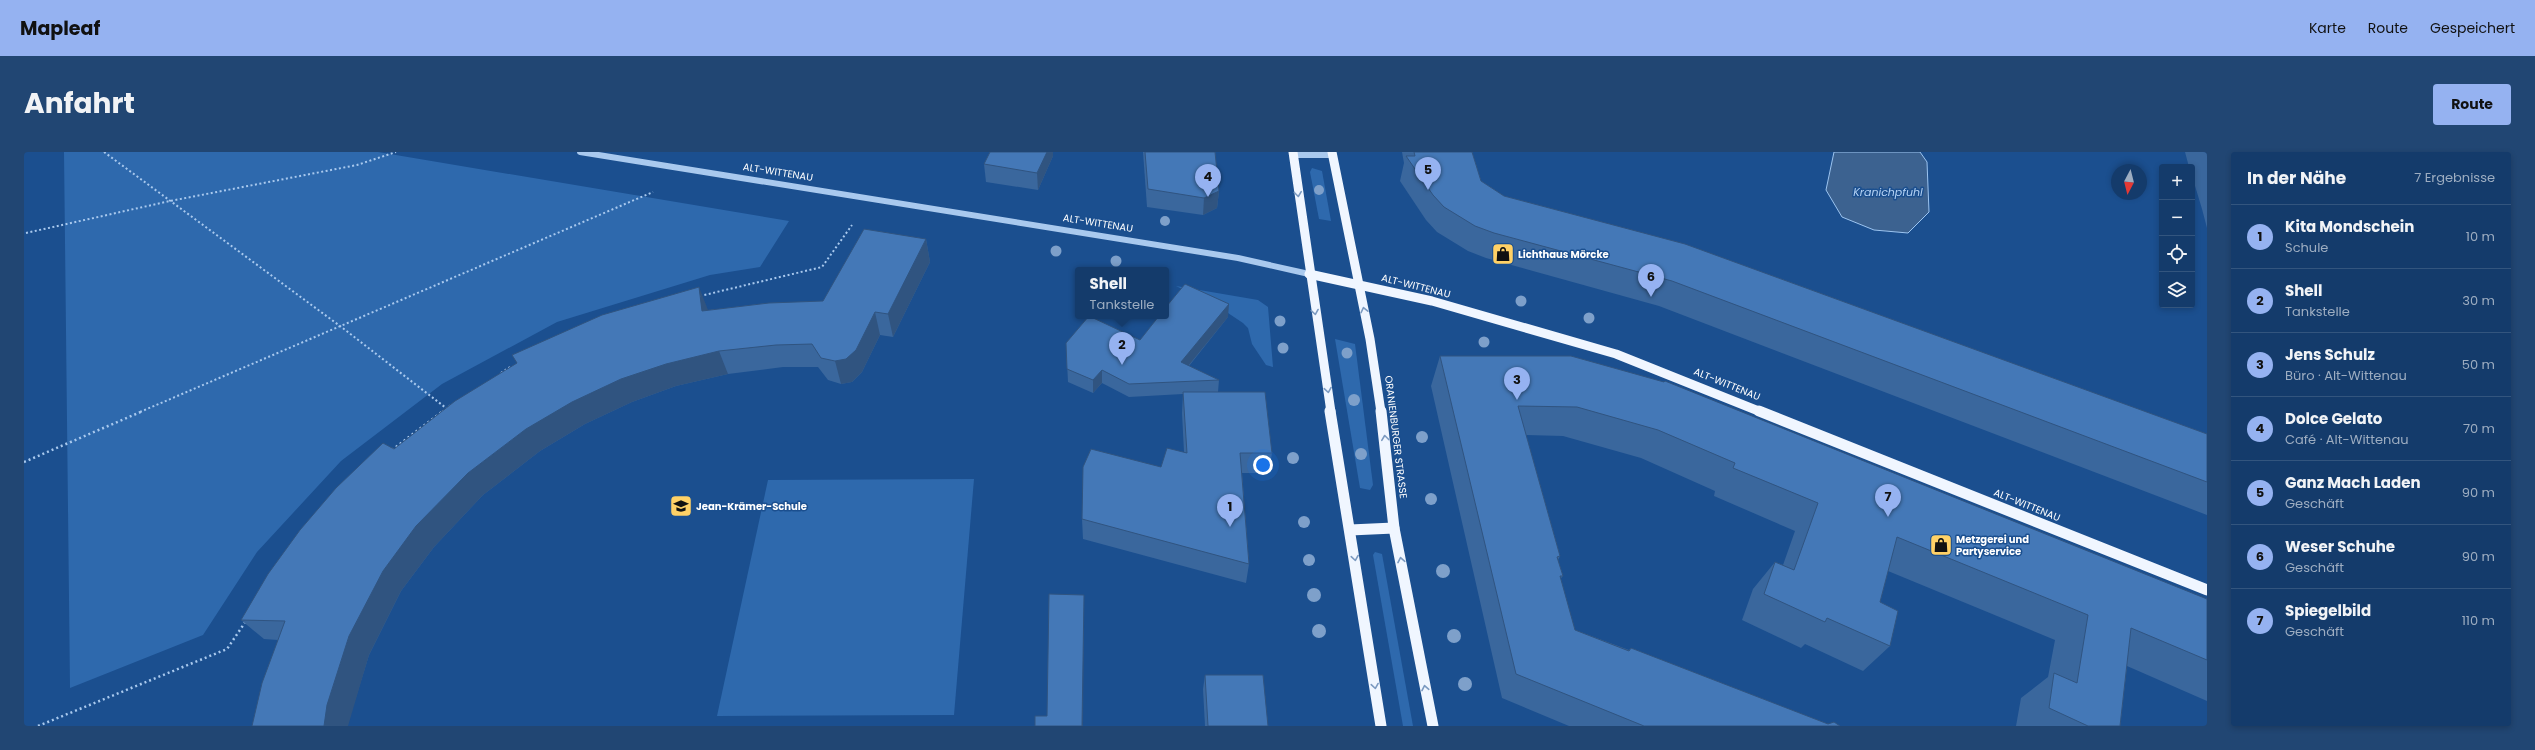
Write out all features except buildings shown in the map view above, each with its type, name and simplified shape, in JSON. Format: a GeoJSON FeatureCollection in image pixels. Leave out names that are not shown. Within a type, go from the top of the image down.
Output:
{"type":"FeatureCollection","features":[{"type":"Feature","properties":{"kind":"main road"},"geometry":{"type":"LineString","coordinates":[[1293,154],[1309,274],[1382,726]]}},
{"type":"Feature","properties":{"kind":"main road","name":"ORANIENBURGER STRASSE"},"geometry":{"type":"LineString","coordinates":[[1332,154],[1370,339],[1379,394],[1394,528],[1433,726]]}},
{"type":"Feature","properties":{"kind":"main road","name":"ALT-WITTENAU"},"geometry":{"type":"LineString","coordinates":[[1309,274],[1432,301],[1616,354],[2207,590]]}},
{"type":"Feature","properties":{"kind":"main road"},"geometry":{"type":"LineString","coordinates":[[1350,530],[1394,528]]}},
{"type":"Feature","properties":{"kind":"street","name":"ALT-WITTENAU"},"geometry":{"type":"LineString","coordinates":[[580,152],[1238,258],[1309,274]]}},
{"type":"Feature","properties":{"kind":"street"},"geometry":{"type":"LineString","coordinates":[[1293,154],[1332,154]]}},
{"type":"Feature","properties":{"kind":"path"},"geometry":{"type":"LineString","coordinates":[[104,152],[340,326],[446,408]]}},
{"type":"Feature","properties":{"kind":"path"},"geometry":{"type":"LineString","coordinates":[[26,233],[170,200],[357,165],[396,152]]}},
{"type":"Feature","properties":{"kind":"path"},"geometry":{"type":"LineString","coordinates":[[24,462],[653,192]]}},
{"type":"Feature","properties":{"kind":"path"},"geometry":{"type":"LineString","coordinates":[[694,298],[822,267],[852,225]]}},
{"type":"Feature","properties":{"kind":"path"},"geometry":{"type":"LineString","coordinates":[[496,376],[515,365]]}},
{"type":"Feature","properties":{"kind":"path"},"geometry":{"type":"LineString","coordinates":[[386,454],[452,404]]}},
{"type":"Feature","properties":{"kind":"path"},"geometry":{"type":"LineString","coordinates":[[38,726],[226,649],[249,618]]}},
{"type":"Feature","properties":{"kind":"shaded area"},"geometry":{"type":"Polygon","coordinates":[[[64,152],[378,152],[789,221],[760,267],[710,275],[557,322],[442,384],[341,461],[257,552],[203,635],[70,688],[64,152]]]}},
{"type":"Feature","properties":{"kind":"shaded area"},"geometry":{"type":"Polygon","coordinates":[[[1312,168],[1322,171],[1331,221],[1319,219],[1310,172],[1312,168]]]}},
{"type":"Feature","properties":{"kind":"shaded area"},"geometry":{"type":"Polygon","coordinates":[[[1176,286],[1258,300],[1268,307],[1273,367],[1266,365],[1252,344],[1248,328],[1243,323],[1222,309],[1176,286]]]}},
{"type":"Feature","properties":{"kind":"shaded area"},"geometry":{"type":"Polygon","coordinates":[[[1335,339],[1355,344],[1373,485],[1370,490],[1360,488],[1335,339]]]}},
{"type":"Feature","properties":{"kind":"shaded area"},"geometry":{"type":"Polygon","coordinates":[[[974,479],[954,715],[717,716],[768,480],[974,479]]]}},
{"type":"Feature","properties":{"kind":"shaded area"},"geometry":{"type":"Polygon","coordinates":[[[1375,552],[1382,554],[1413,726],[1403,726],[1373,555],[1375,552]]]}},
{"type":"Feature","properties":{"kind":"water","name":"Kranichpfuhl"},"geometry":{"type":"Polygon","coordinates":[[[1834,152],[1920,152],[1927,162],[1929,212],[1908,233],[1874,230],[1842,217],[1826,190],[1834,152]]]}},
{"type":"Feature","properties":{"kind":"place","name":"Ganz Mach Laden"},"geometry":{"type":"Point","coordinates":[1428,190]}},
{"type":"Feature","properties":{"kind":"place","name":"Dolce Gelato"},"geometry":{"type":"Point","coordinates":[1208,197]}},
{"type":"Feature","properties":{"kind":"place","name":"Lichthaus Mörcke"},"geometry":{"type":"Point","coordinates":[1503,254]}},
{"type":"Feature","properties":{"kind":"place","name":"Weser Schuhe"},"geometry":{"type":"Point","coordinates":[1651,297]}},
{"type":"Feature","properties":{"kind":"place","name":"Shell"},"geometry":{"type":"Point","coordinates":[1122,365]}},
{"type":"Feature","properties":{"kind":"place","name":"Jens Schulz"},"geometry":{"type":"Point","coordinates":[1517,400]}},
{"type":"Feature","properties":{"kind":"place","name":"Jean-Krämer-Schule"},"geometry":{"type":"Point","coordinates":[681,506]}},
{"type":"Feature","properties":{"kind":"place","name":"Spiegelbild"},"geometry":{"type":"Point","coordinates":[1888,517]}},
{"type":"Feature","properties":{"kind":"place","name":"Kita Mondschein"},"geometry":{"type":"Point","coordinates":[1230,527]}},
{"type":"Feature","properties":{"kind":"place","name":"Metzgerei und Partyservice"},"geometry":{"type":"Point","coordinates":[1941,545]}}]}
